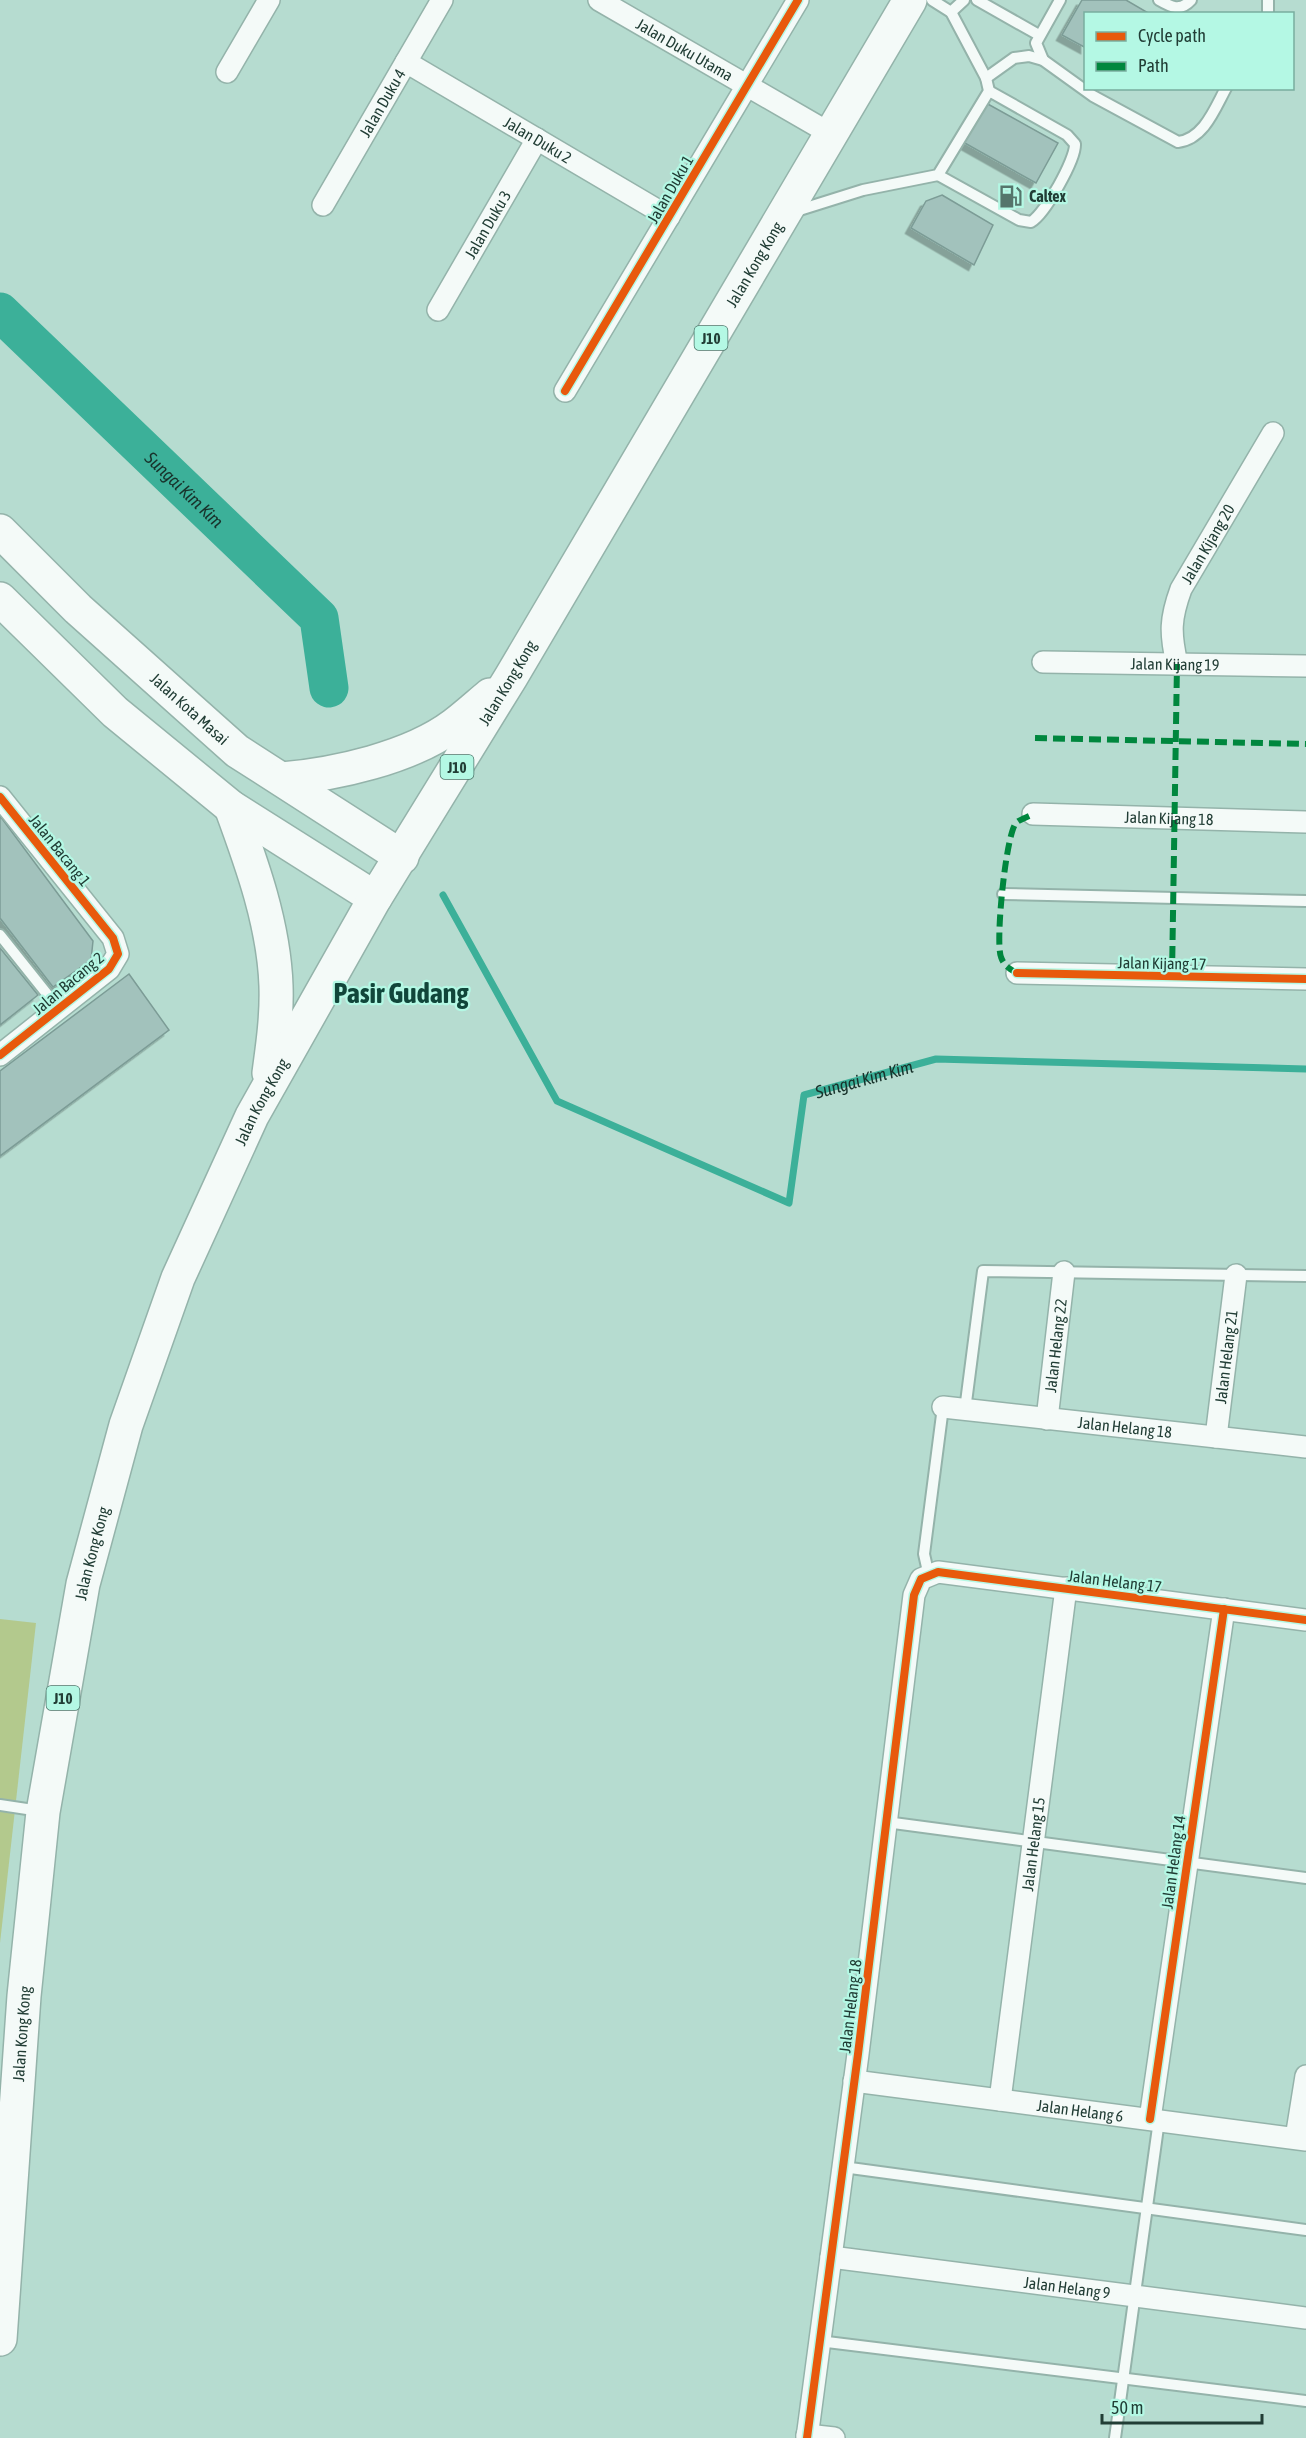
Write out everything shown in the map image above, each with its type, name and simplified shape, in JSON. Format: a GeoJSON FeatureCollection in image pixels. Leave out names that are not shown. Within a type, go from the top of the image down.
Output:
{"type":"FeatureCollection","features":[{"type":"Feature","properties":{"kind":"main road","name":"Jalan Kong Kong"},"geometry":{"type":"LineString","coordinates":[[0,2339],[24,1996],[43,1812],[83,1584],[126,1425],[178,1278],[252,1116],[375,898],[511,677],[910,0]]}},
{"type":"Feature","properties":{"kind":"main road","name":"Jalan Kota Masai"},"geometry":{"type":"LineString","coordinates":[[0,531],[78,609],[237,751],[402,857]]}},
{"type":"Feature","properties":{"kind":"main road"},"geometry":{"type":"LineString","coordinates":[[0,599],[116,712],[231,807],[375,898]]}},
{"type":"Feature","properties":{"kind":"main road"},"geometry":{"type":"LineString","coordinates":[[282,780],[327,775],[374,762],[425,741],[453,726],[511,677]]}},
{"type":"Feature","properties":{"kind":"main road"},"geometry":{"type":"LineString","coordinates":[[231,807],[249,855],[271,946],[276,985],[275,1025],[267,1090]]}},
{"type":"Feature","properties":{"kind":"street"},"geometry":{"type":"LineString","coordinates":[[227,72],[269,0]]}},
{"type":"Feature","properties":{"kind":"street","name":"Jalan Duku 4"},"geometry":{"type":"LineString","coordinates":[[323,205],[442,0]]}},
{"type":"Feature","properties":{"kind":"street","name":"Jalan Duku Utama"},"geometry":{"type":"LineString","coordinates":[[599,0],[831,134]]}},
{"type":"Feature","properties":{"kind":"street","name":"Jalan Duku 1"},"geometry":{"type":"LineString","coordinates":[[565,391],[798,0]]}},
{"type":"Feature","properties":{"kind":"street","name":"Jalan Duku 2"},"geometry":{"type":"LineString","coordinates":[[406,62],[669,217]]}},
{"type":"Feature","properties":{"kind":"street","name":"Jalan Duku 3"},"geometry":{"type":"LineString","coordinates":[[438,310],[537,139]]}},
{"type":"Feature","properties":{"kind":"street","name":"Jalan Kijang 20"},"geometry":{"type":"LineString","coordinates":[[1177,664],[1170,634],[1173,610],[1181,589],[1273,433]]}},
{"type":"Feature","properties":{"kind":"street","name":"Jalan Kijang 19"},"geometry":{"type":"LineString","coordinates":[[1044,662],[1306,666]]}},
{"type":"Feature","properties":{"kind":"street","name":"Jalan Bacang 1"},"geometry":{"type":"LineString","coordinates":[[0,797],[98,920]]}},
{"type":"Feature","properties":{"kind":"street","name":"Jalan Kijang 18"},"geometry":{"type":"LineString","coordinates":[[1033,814],[1306,822]]}},
{"type":"Feature","properties":{"kind":"street","name":"Jalan Bacang 2"},"geometry":{"type":"LineString","coordinates":[[0,1055],[115,962],[117,946],[98,920]]}},
{"type":"Feature","properties":{"kind":"street","name":"Jalan Kijang 17"},"geometry":{"type":"LineString","coordinates":[[1017,973],[1306,979]]}},
{"type":"Feature","properties":{"kind":"street","name":"Jalan Helang 22"},"geometry":{"type":"LineString","coordinates":[[1047,1419],[1064,1272]]}},
{"type":"Feature","properties":{"kind":"street","name":"Jalan Helang 21"},"geometry":{"type":"LineString","coordinates":[[1216,1437],[1236,1275]]}},
{"type":"Feature","properties":{"kind":"street","name":"Jalan Helang 18"},"geometry":{"type":"LineString","coordinates":[[943,1407],[1306,1447]]}},
{"type":"Feature","properties":{"kind":"street","name":"Jalan Helang 17"},"geometry":{"type":"LineString","coordinates":[[925,1577],[938,1572],[1306,1620]]}},
{"type":"Feature","properties":{"kind":"street","name":"Jalan Helang 18"},"geometry":{"type":"LineString","coordinates":[[807,2436],[854,2081],[914,1595],[925,1577]]}},
{"type":"Feature","properties":{"kind":"street","name":"Jalan Helang 15"},"geometry":{"type":"LineString","coordinates":[[1000,2100],[1066,1588]]}},
{"type":"Feature","properties":{"kind":"street","name":"Jalan Helang 14"},"geometry":{"type":"LineString","coordinates":[[1154,2119],[1187,1863],[1224,1609]]}},
{"type":"Feature","properties":{"kind":"street"},"geometry":{"type":"LineString","coordinates":[[1301,2139],[1306,2076]]}},
{"type":"Feature","properties":{"kind":"street","name":"Jalan Helang 6"},"geometry":{"type":"LineString","coordinates":[[854,2081],[1301,2139]]}},
{"type":"Feature","properties":{"kind":"street","name":"Jalan Helang 9"},"geometry":{"type":"LineString","coordinates":[[831,2257],[1306,2318]]}},
{"type":"Feature","properties":{"kind":"street"},"geometry":{"type":"LineString","coordinates":[[807,2436],[834,2438]]}},
{"type":"Feature","properties":{"kind":"lane"},"geometry":{"type":"LineString","coordinates":[[932,0],[951,12],[986,78],[989,91],[938,175]]}},
{"type":"Feature","properties":{"kind":"lane"},"geometry":{"type":"LineString","coordinates":[[951,12],[964,0]]}},
{"type":"Feature","properties":{"kind":"lane"},"geometry":{"type":"LineString","coordinates":[[977,0],[1039,35]]}},
{"type":"Feature","properties":{"kind":"lane"},"geometry":{"type":"LineString","coordinates":[[1043,60],[1037,48],[1039,35],[1060,0]]}},
{"type":"Feature","properties":{"kind":"lane"},"geometry":{"type":"LineString","coordinates":[[1158,0],[1175,8],[1187,5],[1191,0]]}},
{"type":"Feature","properties":{"kind":"lane"},"geometry":{"type":"LineString","coordinates":[[986,78],[1014,58],[1029,56],[1043,60],[1084,90]]}},
{"type":"Feature","properties":{"kind":"lane"},"geometry":{"type":"LineString","coordinates":[[1085,90],[1178,141],[1190,138],[1204,126],[1225,90]]}},
{"type":"Feature","properties":{"kind":"lane"},"geometry":{"type":"LineString","coordinates":[[783,216],[863,190],[938,175],[1019,220],[1031,222],[1041,214],[1074,156],[1075,144],[1067,135],[989,91]]}},
{"type":"Feature","properties":{"kind":"lane"},"geometry":{"type":"LineString","coordinates":[[1002,894],[1306,902]]}},
{"type":"Feature","properties":{"kind":"lane"},"geometry":{"type":"LineString","coordinates":[[0,935],[59,1009]]}},
{"type":"Feature","properties":{"kind":"lane"},"geometry":{"type":"LineString","coordinates":[[965,1410],[983,1271],[1306,1276]]}},
{"type":"Feature","properties":{"kind":"lane"},"geometry":{"type":"LineString","coordinates":[[925,1577],[924,1554],[943,1407]]}},
{"type":"Feature","properties":{"kind":"lane"},"geometry":{"type":"LineString","coordinates":[[0,1804],[43,1812]]}},
{"type":"Feature","properties":{"kind":"lane"},"geometry":{"type":"LineString","coordinates":[[886,1822],[1306,1878]]}},
{"type":"Feature","properties":{"kind":"lane"},"geometry":{"type":"LineString","coordinates":[[1115,2438],[1147,2206],[1154,2119]]}},
{"type":"Feature","properties":{"kind":"lane"},"geometry":{"type":"LineString","coordinates":[[843,2167],[1147,2206],[1306,2230]]}},
{"type":"Feature","properties":{"kind":"lane"},"geometry":{"type":"LineString","coordinates":[[819,2341],[1306,2401]]}},
{"type":"Feature","properties":{"kind":"green space"},"geometry":{"type":"Polygon","coordinates":[[[0,1619],[36,1623],[0,1943],[0,1619]]]}},
{"type":"Feature","properties":{"kind":"building"},"geometry":{"type":"Polygon","coordinates":[[[1082,0],[1126,0],[1147,12],[1084,12],[1084,47],[1062,35],[1082,0]]]}},
{"type":"Feature","properties":{"kind":"building"},"geometry":{"type":"Polygon","coordinates":[[[986,103],[1058,143],[1036,183],[963,142],[986,103]]]}},
{"type":"Feature","properties":{"kind":"building"},"geometry":{"type":"Polygon","coordinates":[[[942,195],[993,225],[974,265],[911,228],[926,201],[942,195]]]}},
{"type":"Feature","properties":{"kind":"building"},"geometry":{"type":"Polygon","coordinates":[[[0,816],[93,941],[91,960],[53,987],[0,918],[0,816]]]}},
{"type":"Feature","properties":{"kind":"building"},"geometry":{"type":"Polygon","coordinates":[[[0,948],[38,995],[0,1025],[0,948]]]}},
{"type":"Feature","properties":{"kind":"building"},"geometry":{"type":"Polygon","coordinates":[[[129,974],[169,1030],[0,1156],[0,1071],[129,974]]]}},
{"type":"Feature","properties":{"kind":"waterway","name":"Sungai Kim Kim"},"geometry":{"type":"LineString","coordinates":[[0,312],[319,618],[329,688]]}},
{"type":"Feature","properties":{"kind":"waterway","name":"Sungai Kim Kim"},"geometry":{"type":"LineString","coordinates":[[443,895],[557,1101],[789,1203],[804,1095],[936,1059],[1306,1069]]}},
{"type":"Feature","properties":{"kind":"marked path"},"geometry":{"type":"LineString","coordinates":[[1172,976],[1177,664]]}},
{"type":"Feature","properties":{"kind":"marked path"},"geometry":{"type":"LineString","coordinates":[[1035,738],[1306,744]]}},
{"type":"Feature","properties":{"kind":"marked path"},"geometry":{"type":"LineString","coordinates":[[1017,973],[1010,969],[1001,957],[999,931],[1002,888],[1012,831],[1016,823],[1033,814]]}},
{"type":"Feature","properties":{"kind":"cycle path"},"geometry":{"type":"LineString","coordinates":[[565,391],[798,0]]}},
{"type":"Feature","properties":{"kind":"cycle path"},"geometry":{"type":"LineString","coordinates":[[0,797],[113,938],[118,954],[109,969],[0,1055]]}},
{"type":"Feature","properties":{"kind":"cycle path"},"geometry":{"type":"LineString","coordinates":[[1017,973],[1306,979]]}},
{"type":"Feature","properties":{"kind":"cycle path"},"geometry":{"type":"LineString","coordinates":[[807,2438],[858,2054],[914,1595],[921,1579],[938,1572],[1306,1620]]}},
{"type":"Feature","properties":{"kind":"cycle path"},"geometry":{"type":"LineString","coordinates":[[1150,2119],[1224,1609]]}},
{"type":"Feature","properties":{"kind":"place","name":"Caltex"},"geometry":{"type":"Point","coordinates":[1011,196]}},
{"type":"Feature","properties":{"kind":"district","name":"Pasir Gudang"},"geometry":{"type":"Point","coordinates":[401,993]}}]}
